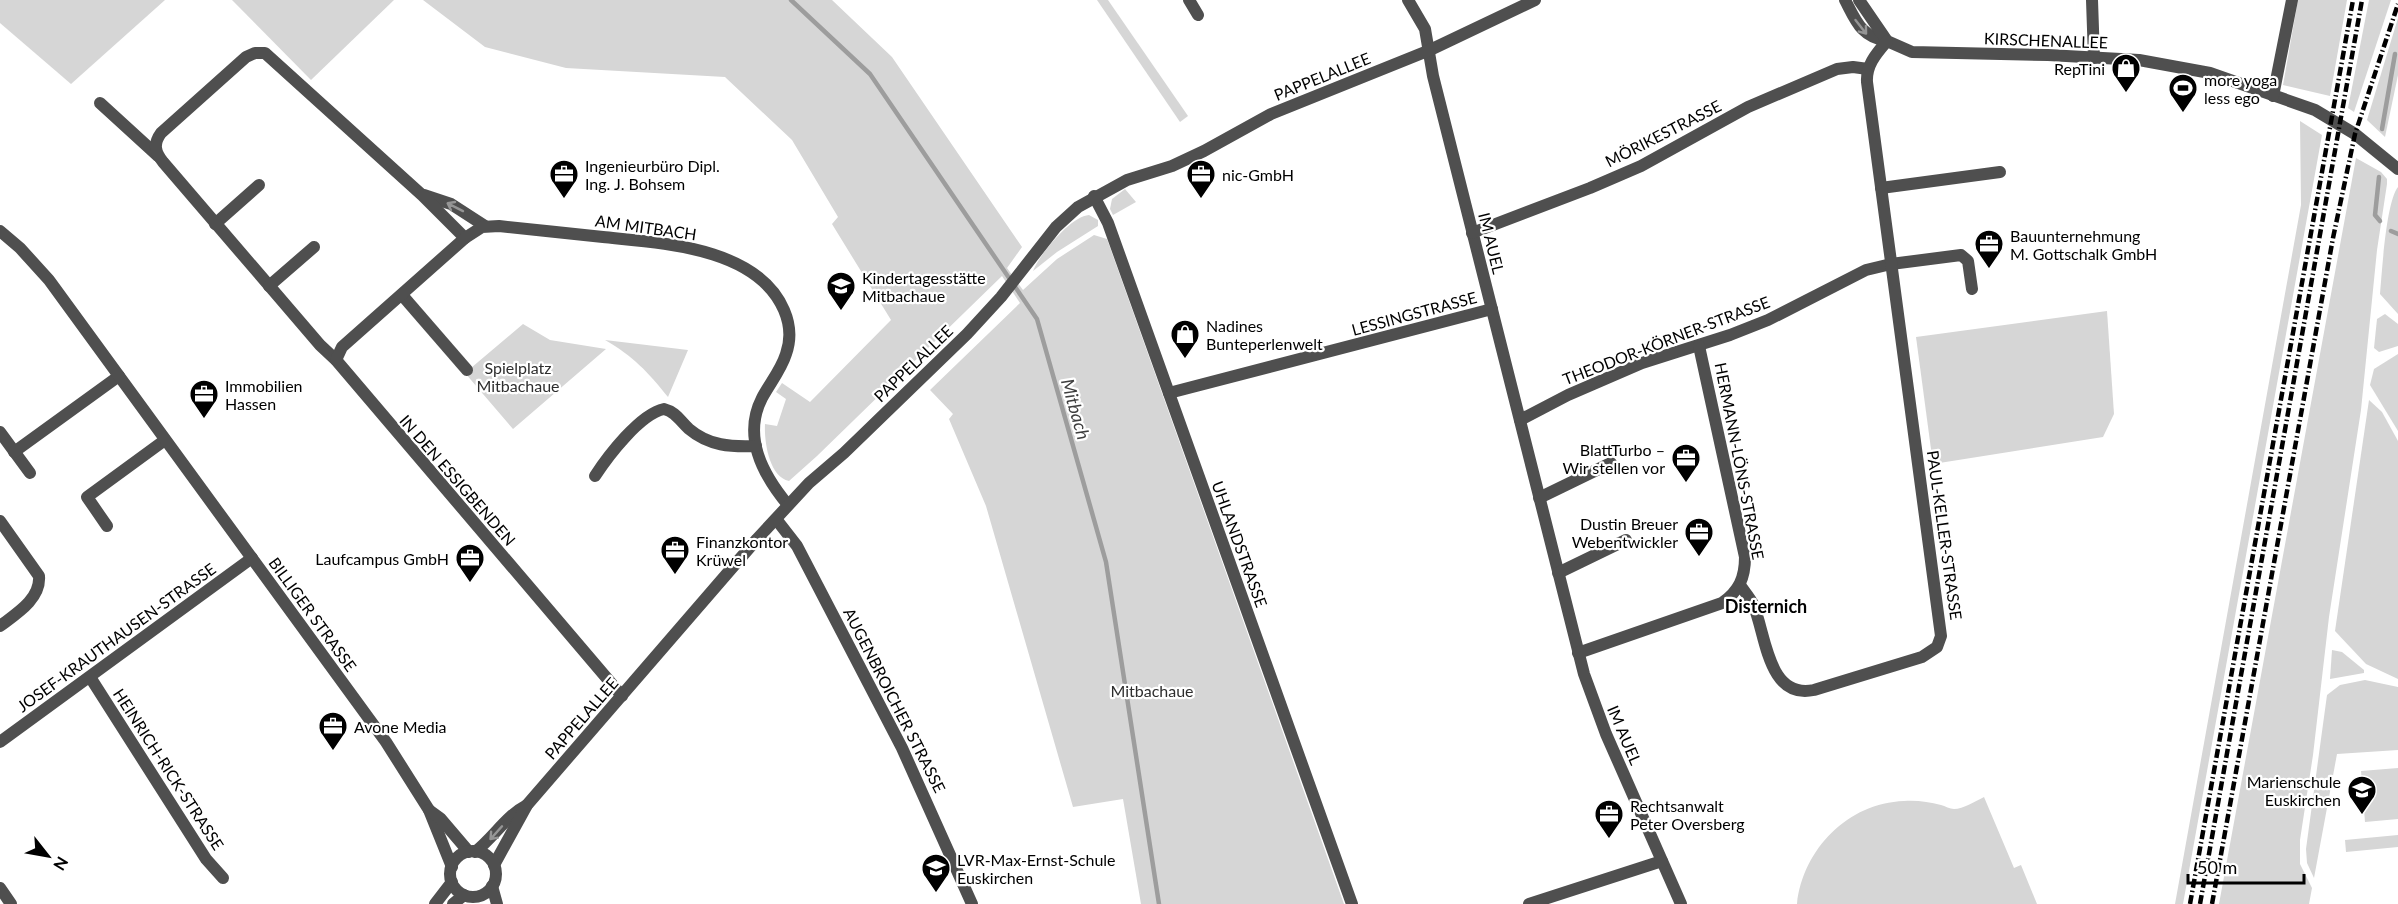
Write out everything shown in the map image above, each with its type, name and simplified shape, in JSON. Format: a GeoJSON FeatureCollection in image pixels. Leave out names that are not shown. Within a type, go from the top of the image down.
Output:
{"type":"FeatureCollection","features":[{"type":"Feature","properties":{"kind":"street"},"geometry":{"type":"LineString","coordinates":[[1189,0],[1198,15]]}},
{"type":"Feature","properties":{"kind":"street","name":"IM AUEL"},"geometry":{"type":"LineString","coordinates":[[1408,0],[1425,29],[1433,76],[1578,653],[1606,734],[1681,904]]}},
{"type":"Feature","properties":{"kind":"street","name":"PAPPELALLEE"},"geometry":{"type":"LineString","coordinates":[[494,865],[527,806],[788,505],[950,351],[1012,283],[1056,226],[1094,196],[1127,180],[1190,158],[1280,110],[1430,50],[1535,0]]}},
{"type":"Feature","properties":{"kind":"street","name":"KIRSCHENALLEE"},"geometry":{"type":"LineString","coordinates":[[1845,0],[1854,18],[1867,35],[1874,39],[1887,41],[1905,51],[1919,54],[2049,55],[2148,61],[2195,69],[2315,111],[2340,124],[2398,169]]}},
{"type":"Feature","properties":{"kind":"street","name":"KIRSCHENALLEE"},"geometry":{"type":"LineString","coordinates":[[1859,0],[1887,41]]}},
{"type":"Feature","properties":{"kind":"street"},"geometry":{"type":"LineString","coordinates":[[2092,0],[2094,58]]}},
{"type":"Feature","properties":{"kind":"street"},"geometry":{"type":"LineString","coordinates":[[2273,96],[2292,0]]}},
{"type":"Feature","properties":{"kind":"street"},"geometry":{"type":"LineString","coordinates":[[1868,69],[1875,55],[1887,41]]}},
{"type":"Feature","properties":{"kind":"street"},"geometry":{"type":"LineString","coordinates":[[158,156],[155,146],[161,133],[246,57],[255,53],[265,53],[422,195],[465,238]]}},
{"type":"Feature","properties":{"kind":"street","name":"MÖRIKESTRASSE"},"geometry":{"type":"LineString","coordinates":[[1472,233],[1616,177],[1667,153],[1748,107],[1837,69],[1853,67],[1868,69]]}},
{"type":"Feature","properties":{"kind":"street","name":"PAUL-KELLER-STRASSE"},"geometry":{"type":"LineString","coordinates":[[1740,585],[1753,604],[1776,674],[1786,685],[1798,690],[1814,690],[1922,657],[1933,651],[1940,641],[1942,630],[1891,264],[1867,82],[1868,69]]}},
{"type":"Feature","properties":{"kind":"street","name":"IN DEN ESSIGBENDEN"},"geometry":{"type":"LineString","coordinates":[[100,103],[158,156],[269,286],[336,360],[622,696]]}},
{"type":"Feature","properties":{"kind":"street"},"geometry":{"type":"LineString","coordinates":[[1881,188],[2000,172]]}},
{"type":"Feature","properties":{"kind":"street"},"geometry":{"type":"LineString","coordinates":[[215,224],[259,185]]}},
{"type":"Feature","properties":{"kind":"street"},"geometry":{"type":"LineString","coordinates":[[422,195],[451,204],[485,226]]}},
{"type":"Feature","properties":{"kind":"street","name":"UHLANDSTRASSE"},"geometry":{"type":"LineString","coordinates":[[1094,196],[1108,223],[1352,904]]}},
{"type":"Feature","properties":{"kind":"street"},"geometry":{"type":"LineString","coordinates":[[336,360],[342,347],[465,238],[485,226]]}},
{"type":"Feature","properties":{"kind":"street","name":"AM MITBACH"},"geometry":{"type":"LineString","coordinates":[[485,226],[683,247],[728,260],[762,280],[782,305],[789,340],[782,363],[758,409],[754,427],[756,446],[770,483],[788,505]]}},
{"type":"Feature","properties":{"kind":"street","name":"BILLIGER STRASSE"},"geometry":{"type":"LineString","coordinates":[[0,231],[41,270],[386,742],[429,810],[452,867]]}},
{"type":"Feature","properties":{"kind":"street"},"geometry":{"type":"LineString","coordinates":[[269,286],[314,247]]}},
{"type":"Feature","properties":{"kind":"street"},"geometry":{"type":"LineString","coordinates":[[1891,264],[1961,255],[1968,261],[1972,289]]}},
{"type":"Feature","properties":{"kind":"street","name":"THEODOR-KÖRNER-STRASSE"},"geometry":{"type":"LineString","coordinates":[[1520,420],[1568,395],[1616,374],[1768,320],[1866,270],[1891,264]]}},
{"type":"Feature","properties":{"kind":"street"},"geometry":{"type":"LineString","coordinates":[[402,295],[467,370]]}},
{"type":"Feature","properties":{"kind":"street","name":"LESSINGSTRASSE"},"geometry":{"type":"LineString","coordinates":[[1169,393],[1492,309]]}},
{"type":"Feature","properties":{"kind":"street","name":"HERMANN-LÖNS-STRASSE"},"geometry":{"type":"LineString","coordinates":[[1699,346],[1745,557],[1745,571],[1740,585]]}},
{"type":"Feature","properties":{"kind":"street"},"geometry":{"type":"LineString","coordinates":[[14,452],[119,376]]}},
{"type":"Feature","properties":{"kind":"street"},"geometry":{"type":"LineString","coordinates":[[595,476],[614,448],[653,413],[664,409],[676,414],[687,427],[706,440],[730,447],[756,446]]}},
{"type":"Feature","properties":{"kind":"street"},"geometry":{"type":"LineString","coordinates":[[0,432],[30,473]]}},
{"type":"Feature","properties":{"kind":"street"},"geometry":{"type":"LineString","coordinates":[[107,526],[87,497],[165,440]]}},
{"type":"Feature","properties":{"kind":"street"},"geometry":{"type":"LineString","coordinates":[[1539,498],[1611,463]]}},
{"type":"Feature","properties":{"kind":"street","name":"AUGENBROICHER STRASSE"},"geometry":{"type":"LineString","coordinates":[[776,519],[797,546],[898,739],[972,904]]}},
{"type":"Feature","properties":{"kind":"street"},"geometry":{"type":"LineString","coordinates":[[0,521],[39,576],[40,584],[27,605],[0,626]]}},
{"type":"Feature","properties":{"kind":"street"},"geometry":{"type":"LineString","coordinates":[[1558,573],[1626,540]]}},
{"type":"Feature","properties":{"kind":"street","name":"JOSEF-KRAUTHAUSEN-STRASSE"},"geometry":{"type":"LineString","coordinates":[[0,742],[252,558]]}},
{"type":"Feature","properties":{"kind":"street"},"geometry":{"type":"LineString","coordinates":[[1578,653],[1712,607],[1729,598],[1740,585]]}},
{"type":"Feature","properties":{"kind":"street","name":"HEINRICH-RICK-STRASSE"},"geometry":{"type":"LineString","coordinates":[[90,677],[206,860],[223,878]]}},
{"type":"Feature","properties":{"kind":"street","name":"PAPPELALLEE"},"geometry":{"type":"LineString","coordinates":[[472,852],[486,843],[514,812],[527,806]]}},
{"type":"Feature","properties":{"kind":"street","name":"BILLIGER STRASSE"},"geometry":{"type":"LineString","coordinates":[[429,810],[440,818],[472,852]]}},
{"type":"Feature","properties":{"kind":"street"},"geometry":{"type":"LineString","coordinates":[[453,904],[472,898],[481,895],[492,886],[496,876],[494,865],[486,856],[472,852],[458,857],[452,867],[452,882],[457,890],[472,898]]}},
{"type":"Feature","properties":{"kind":"street"},"geometry":{"type":"LineString","coordinates":[[1529,904],[1662,861]]}},
{"type":"Feature","properties":{"kind":"street"},"geometry":{"type":"LineString","coordinates":[[435,904],[452,882]]}},
{"type":"Feature","properties":{"kind":"street"},"geometry":{"type":"LineString","coordinates":[[492,886],[497,904]]}},
{"type":"Feature","properties":{"kind":"street"},"geometry":{"type":"LineString","coordinates":[[0,888],[11,904]]}},
{"type":"Feature","properties":{"kind":"green space"},"geometry":{"type":"Polygon","coordinates":[[[0,0],[165,0],[71,84],[0,23],[0,0]]]}},
{"type":"Feature","properties":{"kind":"green space"},"geometry":{"type":"Polygon","coordinates":[[[232,0],[394,0],[311,80],[232,0]]]}},
{"type":"Feature","properties":{"kind":"green space","name":"Mitbachaue"},"geometry":{"type":"Polygon","coordinates":[[[423,0],[832,0],[892,57],[1022,247],[1007,268],[1023,290],[1057,259],[1094,235],[1107,239],[1344,904],[1141,904],[1123,799],[1073,807],[986,506],[949,419],[953,414],[930,390],[1020,303],[1002,276],[817,456],[789,481],[782,478],[772,466],[769,457],[765,424],[777,426],[786,399],[776,392],[782,383],[810,402],[891,320],[832,224],[838,217],[792,140],[725,77],[566,68],[485,47],[423,0]]]}},
{"type":"Feature","properties":{"kind":"green space"},"geometry":{"type":"Polygon","coordinates":[[[1097,0],[1108,0],[1188,116],[1180,122],[1097,0]]]}},
{"type":"Feature","properties":{"kind":"green space"},"geometry":{"type":"Polygon","coordinates":[[[2298,0],[2347,0],[2330,96],[2283,85],[2298,0]]]}},
{"type":"Feature","properties":{"kind":"green space"},"geometry":{"type":"Polygon","coordinates":[[[2369,0],[2391,0],[2354,112],[2348,108],[2369,0]]]}},
{"type":"Feature","properties":{"kind":"green space"},"geometry":{"type":"Polygon","coordinates":[[[2398,18],[2398,75],[2385,137],[2367,120],[2398,18]]]}},
{"type":"Feature","properties":{"kind":"green space"},"geometry":{"type":"Polygon","coordinates":[[[2300,121],[2322,135],[2183,904],[2175,904],[2301,205],[2300,121]]]}},
{"type":"Feature","properties":{"kind":"green space"},"geometry":{"type":"Polygon","coordinates":[[[2356,158],[2381,172],[2387,179],[2387,184],[2377,250],[2361,410],[2329,617],[2313,755],[2300,840],[2300,864],[2312,888],[2309,904],[2219,904],[2356,158]]]}},
{"type":"Feature","properties":{"kind":"green space"},"geometry":{"type":"Polygon","coordinates":[[[2398,187],[2398,314],[2380,294],[2390,207],[2398,187]]]}},
{"type":"Feature","properties":{"kind":"green space"},"geometry":{"type":"Polygon","coordinates":[[[1125,189],[1136,202],[1113,215],[1110,209],[1112,199],[1125,189]]]}},
{"type":"Feature","properties":{"kind":"green space"},"geometry":{"type":"Polygon","coordinates":[[[1089,215],[1098,220],[1098,226],[1057,252],[1033,271],[1056,237],[1074,222],[1089,215]]]}},
{"type":"Feature","properties":{"kind":"green space"},"geometry":{"type":"Polygon","coordinates":[[[2107,311],[2114,414],[2103,437],[1933,464],[1916,337],[2107,311]]]}},
{"type":"Feature","properties":{"kind":"green space"},"geometry":{"type":"Polygon","coordinates":[[[2385,314],[2398,324],[2398,346],[2379,352],[2374,348],[2377,319],[2385,314]]]}},
{"type":"Feature","properties":{"kind":"green space","name":"Spielplatz Mitbachaue"},"geometry":{"type":"Polygon","coordinates":[[[523,324],[550,340],[606,349],[513,429],[465,373],[523,324]]]}},
{"type":"Feature","properties":{"kind":"green space"},"geometry":{"type":"Polygon","coordinates":[[[605,340],[688,350],[668,397],[640,365],[605,340]]]}},
{"type":"Feature","properties":{"kind":"green space"},"geometry":{"type":"Polygon","coordinates":[[[2398,354],[2398,431],[2370,385],[2374,369],[2398,354]]]}},
{"type":"Feature","properties":{"kind":"green space"},"geometry":{"type":"Polygon","coordinates":[[[2369,400],[2382,412],[2398,441],[2398,679],[2366,664],[2335,631],[2369,400]]]}},
{"type":"Feature","properties":{"kind":"green space"},"geometry":{"type":"Polygon","coordinates":[[[2332,650],[2342,652],[2364,670],[2364,673],[2330,679],[2332,650]]]}},
{"type":"Feature","properties":{"kind":"green space"},"geometry":{"type":"Polygon","coordinates":[[[2365,680],[2398,687],[2398,750],[2337,754],[2314,878],[2307,863],[2306,849],[2327,695],[2340,685],[2365,680]]]}},
{"type":"Feature","properties":{"kind":"green space"},"geometry":{"type":"Polygon","coordinates":[[[2398,768],[2398,819],[2365,822],[2361,771],[2398,768]]]}},
{"type":"Feature","properties":{"kind":"green space"},"geometry":{"type":"Polygon","coordinates":[[[1984,797],[2014,868],[2021,865],[2037,904],[1797,904],[1808,865],[1819,848],[1847,820],[1864,810],[1904,801],[1918,801],[1958,809],[1984,797]]]}},
{"type":"Feature","properties":{"kind":"green space"},"geometry":{"type":"Polygon","coordinates":[[[2398,835],[2398,847],[2346,852],[2345,840],[2398,835]]]}},
{"type":"Feature","properties":{"kind":"waterway","name":"Mitbach"},"geometry":{"type":"LineString","coordinates":[[791,0],[870,74],[1037,319],[1106,562],[1159,904]]}},
{"type":"Feature","properties":{"kind":"waterway"},"geometry":{"type":"LineString","coordinates":[[2382,129],[2395,54]]}},
{"type":"Feature","properties":{"kind":"waterway"},"geometry":{"type":"LineString","coordinates":[[2379,177],[2375,215],[2380,221]]}},
{"type":"Feature","properties":{"kind":"waterway"},"geometry":{"type":"LineString","coordinates":[[2391,231],[2398,234]]}},
{"type":"Feature","properties":{"kind":"railway"},"geometry":{"type":"LineString","coordinates":[[2190,904],[2353,0]]}},
{"type":"Feature","properties":{"kind":"railway"},"geometry":{"type":"LineString","coordinates":[[2200,904],[2362,0]]}},
{"type":"Feature","properties":{"kind":"railway"},"geometry":{"type":"LineString","coordinates":[[2212,904],[2333,238],[2355,134],[2398,4]]}},
{"type":"Feature","properties":{"kind":"place","name":"RepTini"},"geometry":{"type":"Point","coordinates":[2126,94]}},
{"type":"Feature","properties":{"kind":"place","name":"more yoga less ego"},"geometry":{"type":"Point","coordinates":[2183,114]}},
{"type":"Feature","properties":{"kind":"place","name":"Ingenieurbüro Dipl. Ing. J. Bohsem"},"geometry":{"type":"Point","coordinates":[564,200]}},
{"type":"Feature","properties":{"kind":"place","name":"nic-GmbH"},"geometry":{"type":"Point","coordinates":[1201,200]}},
{"type":"Feature","properties":{"kind":"place","name":"Bauunternehmung M. Gottschalk GmbH"},"geometry":{"type":"Point","coordinates":[1989,270]}},
{"type":"Feature","properties":{"kind":"place","name":"Kindertagesstätte Mitbachaue"},"geometry":{"type":"Point","coordinates":[841,312]}},
{"type":"Feature","properties":{"kind":"place","name":"Nadines Bunteperlenwelt"},"geometry":{"type":"Point","coordinates":[1185,360]}},
{"type":"Feature","properties":{"kind":"place","name":"Immobilien Hassen"},"geometry":{"type":"Point","coordinates":[204,420]}},
{"type":"Feature","properties":{"kind":"place","name":"BlattTurbo – Wir stellen vor"},"geometry":{"type":"Point","coordinates":[1686,484]}},
{"type":"Feature","properties":{"kind":"place","name":"Dustin Breuer Webentwickler"},"geometry":{"type":"Point","coordinates":[1699,558]}},
{"type":"Feature","properties":{"kind":"place","name":"Finanzkontor Krüwel"},"geometry":{"type":"Point","coordinates":[675,576]}},
{"type":"Feature","properties":{"kind":"place","name":"Laufcampus GmbH"},"geometry":{"type":"Point","coordinates":[470,584]}},
{"type":"Feature","properties":{"kind":"place","name":"Avone Media"},"geometry":{"type":"Point","coordinates":[333,752]}},
{"type":"Feature","properties":{"kind":"place","name":"Marienschule Euskirchen"},"geometry":{"type":"Point","coordinates":[2362,816]}},
{"type":"Feature","properties":{"kind":"place","name":"Rechtsanwalt Peter Oversberg"},"geometry":{"type":"Point","coordinates":[1609,840]}},
{"type":"Feature","properties":{"kind":"place","name":"LVR-Max-Ernst-Schule Euskirchen"},"geometry":{"type":"Point","coordinates":[936,894]}},
{"type":"Feature","properties":{"kind":"district","name":"Disternich"},"geometry":{"type":"Point","coordinates":[1766,606]}}]}
